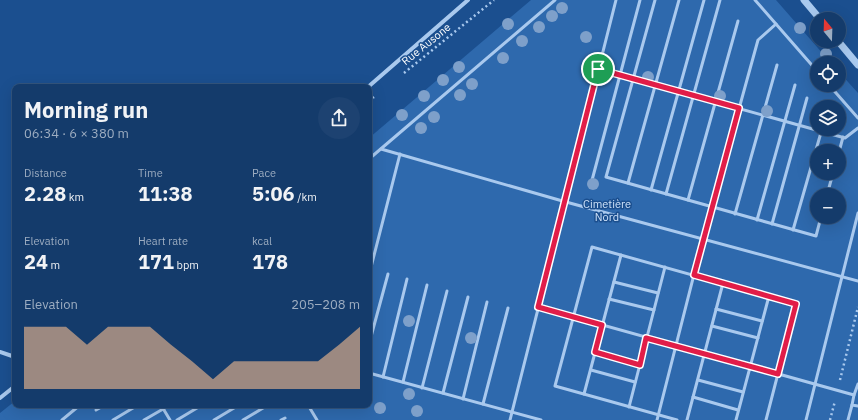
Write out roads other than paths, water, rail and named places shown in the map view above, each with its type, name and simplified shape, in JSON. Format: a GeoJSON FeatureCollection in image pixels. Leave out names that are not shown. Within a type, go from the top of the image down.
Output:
{"type":"FeatureCollection","features":[{"type":"Feature","properties":{"kind":"street","name":"Rue Ausone"},"geometry":{"type":"LineString","coordinates":[[371,84],[468,0]]}},
{"type":"Feature","properties":{"kind":"street"},"geometry":{"type":"LineString","coordinates":[[804,0],[814,12]]}},
{"type":"Feature","properties":{"kind":"street"},"geometry":{"type":"LineString","coordinates":[[844,48],[858,65]]}},
{"type":"Feature","properties":{"kind":"street"},"geometry":{"type":"LineString","coordinates":[[0,352],[12,356]]}},
{"type":"Feature","properties":{"kind":"street"},"geometry":{"type":"LineString","coordinates":[[0,398],[12,388]]}},
{"type":"Feature","properties":{"kind":"lane"},"geometry":{"type":"LineString","coordinates":[[372,156],[555,0]]}},
{"type":"Feature","properties":{"kind":"lane"},"geometry":{"type":"LineString","coordinates":[[510,420],[616,0]]}},
{"type":"Feature","properties":{"kind":"lane"},"geometry":{"type":"LineString","coordinates":[[591,184],[640,0]]}},
{"type":"Feature","properties":{"kind":"lane"},"geometry":{"type":"LineString","coordinates":[[655,0],[606,177],[816,236],[819,224]]}},
{"type":"Feature","properties":{"kind":"lane"},"geometry":{"type":"LineString","coordinates":[[628,183],[679,0]]}},
{"type":"Feature","properties":{"kind":"lane"},"geometry":{"type":"LineString","coordinates":[[651,190],[704,0]]}},
{"type":"Feature","properties":{"kind":"lane"},"geometry":{"type":"LineString","coordinates":[[666,194],[720,0]]}},
{"type":"Feature","properties":{"kind":"lane"},"geometry":{"type":"LineString","coordinates":[[755,0],[810,63]]}},
{"type":"Feature","properties":{"kind":"lane"},"geometry":{"type":"LineString","coordinates":[[688,200],[738,20]]}},
{"type":"Feature","properties":{"kind":"lane"},"geometry":{"type":"LineString","coordinates":[[657,420],[703,239],[758,40],[776,24]]}},
{"type":"Feature","properties":{"kind":"lane"},"geometry":{"type":"LineString","coordinates":[[735,214],[777,65]]}},
{"type":"Feature","properties":{"kind":"lane"},"geometry":{"type":"LineString","coordinates":[[598,69],[810,127]]}},
{"type":"Feature","properties":{"kind":"lane"},"geometry":{"type":"LineString","coordinates":[[758,220],[795,85]]}},
{"type":"Feature","properties":{"kind":"lane"},"geometry":{"type":"LineString","coordinates":[[835,92],[858,118]]}},
{"type":"Feature","properties":{"kind":"lane"},"geometry":{"type":"LineString","coordinates":[[772,224],[807,98]]}},
{"type":"Feature","properties":{"kind":"lane"},"geometry":{"type":"LineString","coordinates":[[838,136],[845,138],[858,128]]}},
{"type":"Feature","properties":{"kind":"lane"},"geometry":{"type":"LineString","coordinates":[[794,230],[819,136]]}},
{"type":"Feature","properties":{"kind":"lane"},"geometry":{"type":"LineString","coordinates":[[841,144],[843,138]]}},
{"type":"Feature","properties":{"kind":"lane"},"geometry":{"type":"LineString","coordinates":[[381,149],[566,202],[858,281]]}},
{"type":"Feature","properties":{"kind":"lane"},"geometry":{"type":"LineString","coordinates":[[372,263],[400,154]]}},
{"type":"Feature","properties":{"kind":"lane"},"geometry":{"type":"LineString","coordinates":[[806,420],[858,213]]}},
{"type":"Feature","properties":{"kind":"lane"},"geometry":{"type":"LineString","coordinates":[[677,420],[555,386],[592,247],[796,304],[766,420]]}},
{"type":"Feature","properties":{"kind":"lane"},"geometry":{"type":"LineString","coordinates":[[584,394],[621,255]]}},
{"type":"Feature","properties":{"kind":"lane"},"geometry":{"type":"LineString","coordinates":[[629,407],[665,267]]}},
{"type":"Feature","properties":{"kind":"lane"},"geometry":{"type":"LineString","coordinates":[[372,333],[388,274]]}},
{"type":"Feature","properties":{"kind":"lane"},"geometry":{"type":"LineString","coordinates":[[383,377],[407,279]]}},
{"type":"Feature","properties":{"kind":"lane"},"geometry":{"type":"LineString","coordinates":[[614,282],[658,293]]}},
{"type":"Feature","properties":{"kind":"lane"},"geometry":{"type":"LineString","coordinates":[[687,420],[723,283]]}},
{"type":"Feature","properties":{"kind":"lane"},"geometry":{"type":"LineString","coordinates":[[403,382],[427,285]]}},
{"type":"Feature","properties":{"kind":"lane"},"geometry":{"type":"LineString","coordinates":[[422,388],[447,291]]}},
{"type":"Feature","properties":{"kind":"lane"},"geometry":{"type":"LineString","coordinates":[[736,420],[769,296]]}},
{"type":"Feature","properties":{"kind":"lane"},"geometry":{"type":"LineString","coordinates":[[443,393],[468,297]]}},
{"type":"Feature","properties":{"kind":"lane"},"geometry":{"type":"LineString","coordinates":[[609,299],[654,310]]}},
{"type":"Feature","properties":{"kind":"lane"},"geometry":{"type":"LineString","coordinates":[[463,399],[487,302]]}},
{"type":"Feature","properties":{"kind":"lane"},"geometry":{"type":"LineString","coordinates":[[538,307],[854,395]]}},
{"type":"Feature","properties":{"kind":"lane"},"geometry":{"type":"LineString","coordinates":[[484,404],[508,308]]}},
{"type":"Feature","properties":{"kind":"lane"},"geometry":{"type":"LineString","coordinates":[[716,309],[762,321]]}},
{"type":"Feature","properties":{"kind":"lane"},"geometry":{"type":"LineString","coordinates":[[712,326],[758,338]]}},
{"type":"Feature","properties":{"kind":"lane"},"geometry":{"type":"LineString","coordinates":[[595,352],[640,365]]}},
{"type":"Feature","properties":{"kind":"lane"},"geometry":{"type":"LineString","coordinates":[[590,370],[635,382]]}},
{"type":"Feature","properties":{"kind":"lane"},"geometry":{"type":"LineString","coordinates":[[372,374],[541,420]]}},
{"type":"Feature","properties":{"kind":"lane"},"geometry":{"type":"LineString","coordinates":[[698,380],[743,392]]}},
{"type":"Feature","properties":{"kind":"lane"},"geometry":{"type":"LineString","coordinates":[[848,420],[858,384]]}},
{"type":"Feature","properties":{"kind":"lane"},"geometry":{"type":"LineString","coordinates":[[693,397],[738,410]]}},
{"type":"Feature","properties":{"kind":"lane"},"geometry":{"type":"LineString","coordinates":[[852,405],[858,406]]}},
{"type":"Feature","properties":{"kind":"lane"},"geometry":{"type":"LineString","coordinates":[[62,420],[76,408]]}},
{"type":"Feature","properties":{"kind":"lane"},"geometry":{"type":"LineString","coordinates":[[96,410],[100,408]]}},
{"type":"Feature","properties":{"kind":"lane"},"geometry":{"type":"LineString","coordinates":[[113,420],[133,408]]}},
{"type":"Feature","properties":{"kind":"lane"},"geometry":{"type":"LineString","coordinates":[[177,420],[197,408]]}},
{"type":"Feature","properties":{"kind":"lane"},"geometry":{"type":"LineString","coordinates":[[214,420],[234,408]]}},
{"type":"Feature","properties":{"kind":"lane"},"geometry":{"type":"LineString","coordinates":[[243,420],[263,408]]}},
{"type":"Feature","properties":{"kind":"lane"},"geometry":{"type":"LineString","coordinates":[[310,408],[317,420]]}},
{"type":"Feature","properties":{"kind":"lane"},"geometry":{"type":"LineString","coordinates":[[144,420],[163,409],[170,420]]}},
{"type":"Feature","properties":{"kind":"lane"},"geometry":{"type":"LineString","coordinates":[[281,420],[285,418]]}},
{"type":"Feature","properties":{"kind":"park label","name":"Cimetière Nord"},"geometry":{"type":"Point","coordinates":[607,210]}}]}
